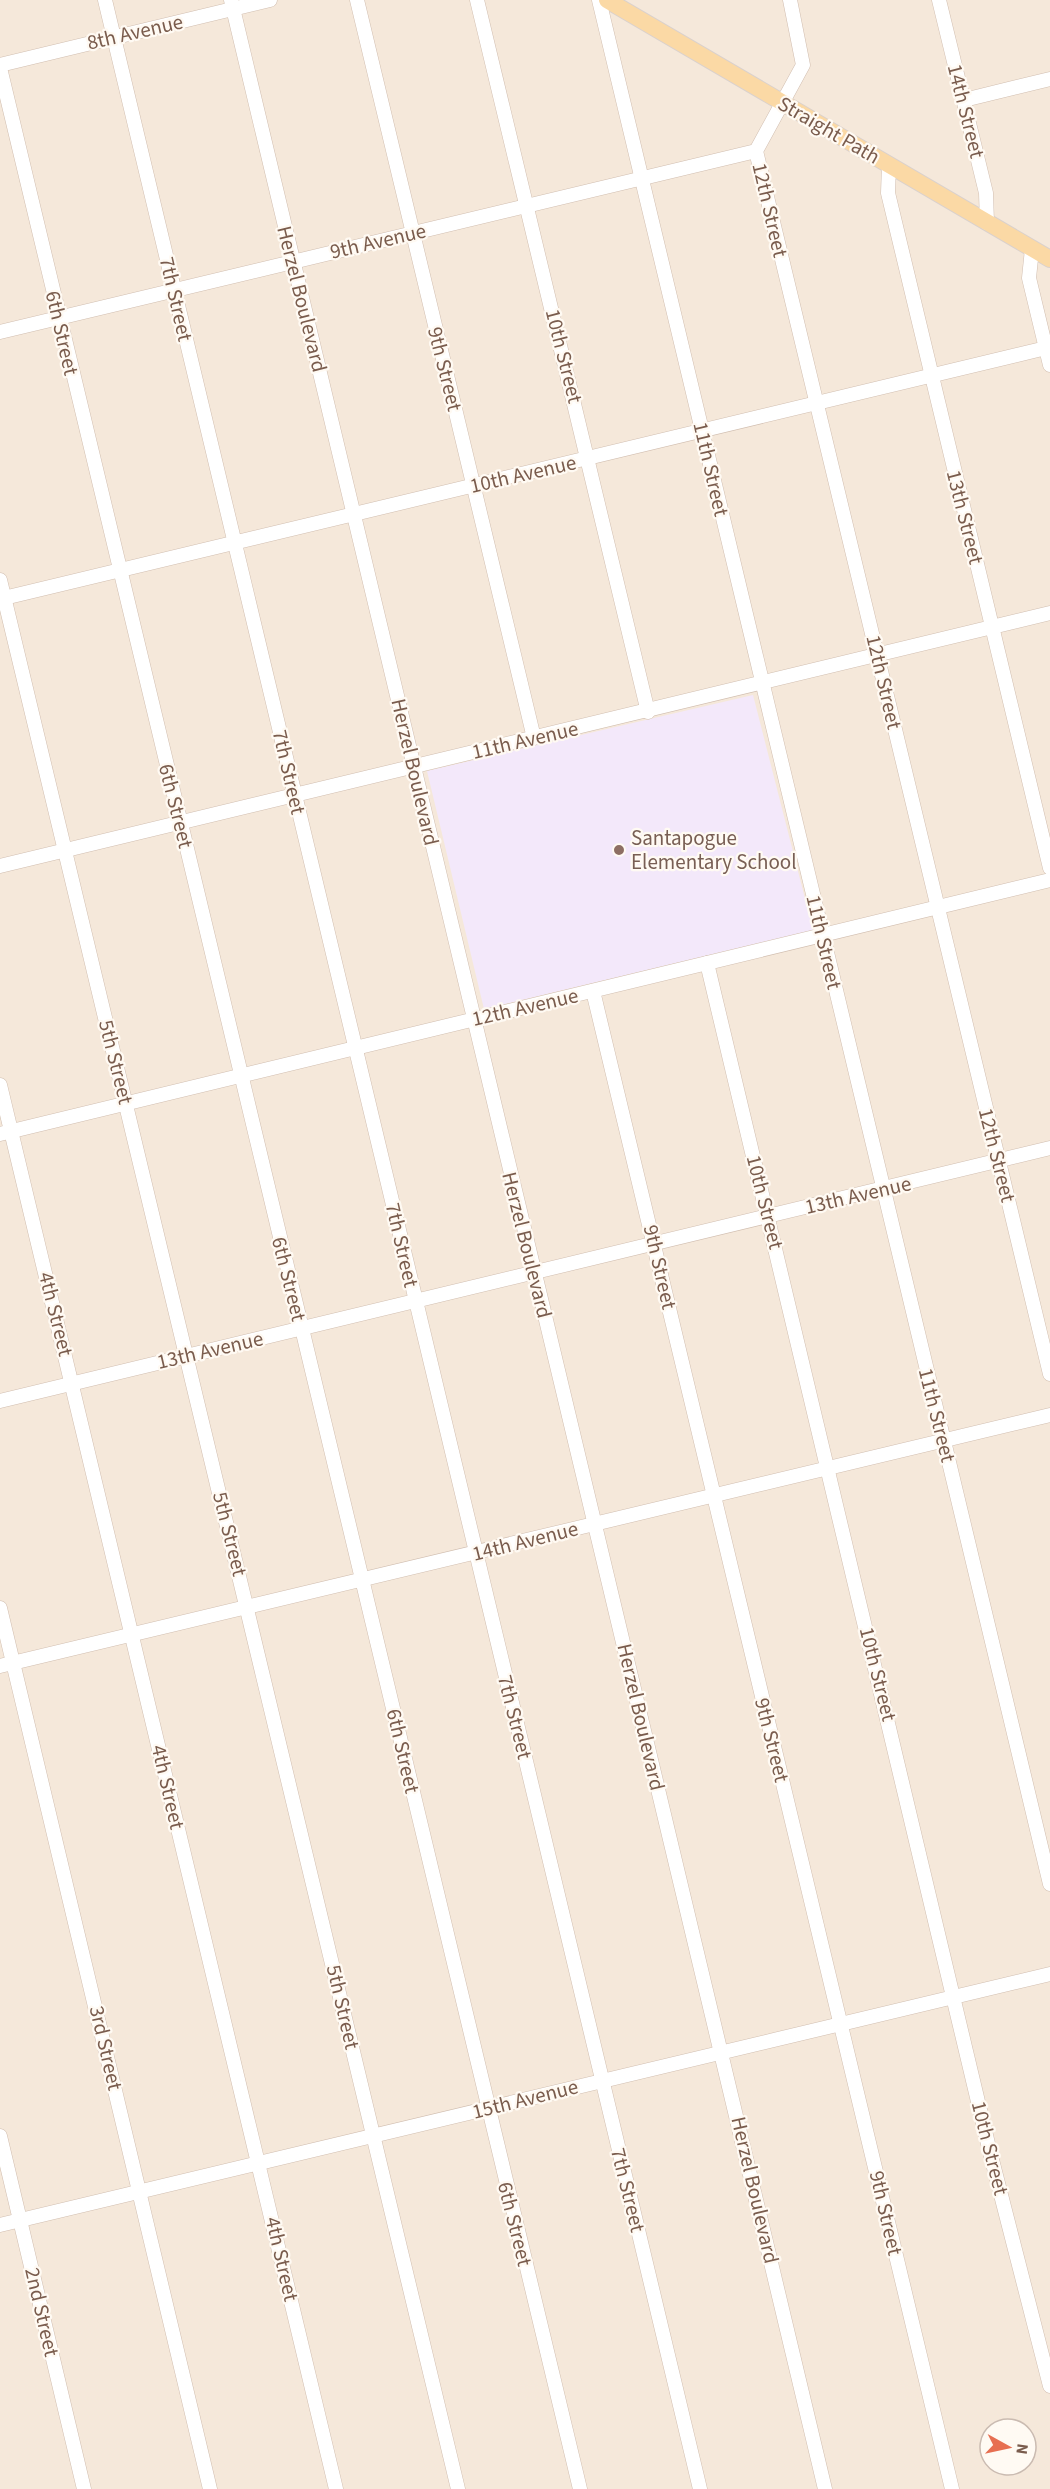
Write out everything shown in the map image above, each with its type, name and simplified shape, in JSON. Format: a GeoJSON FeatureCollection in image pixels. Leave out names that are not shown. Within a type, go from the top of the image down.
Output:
{"type":"FeatureCollection","features":[{"type":"Feature","properties":{"kind":"main road","name":"Straight Path"},"geometry":{"type":"LineString","coordinates":[[607,0],[1050,259]]}},
{"type":"Feature","properties":{"kind":"street","name":"7th Street"},"geometry":{"type":"LineString","coordinates":[[105,0],[700,2489]]}},
{"type":"Feature","properties":{"kind":"street","name":"8th Avenue"},"geometry":{"type":"LineString","coordinates":[[0,66],[232,4],[270,0]]}},
{"type":"Feature","properties":{"kind":"street","name":"9th Street"},"geometry":{"type":"LineString","coordinates":[[357,0],[534,738]]}},
{"type":"Feature","properties":{"kind":"street","name":"10th Street"},"geometry":{"type":"LineString","coordinates":[[477,0],[648,712]]}},
{"type":"Feature","properties":{"kind":"street","name":"11th Street"},"geometry":{"type":"LineString","coordinates":[[599,0],[1050,1884]]}},
{"type":"Feature","properties":{"kind":"street","name":"12th Street"},"geometry":{"type":"LineString","coordinates":[[790,0],[803,60],[800,74],[756,151],[1050,1374]]}},
{"type":"Feature","properties":{"kind":"street","name":"14th Street"},"geometry":{"type":"LineString","coordinates":[[939,0],[986,193],[987,223]]}},
{"type":"Feature","properties":{"kind":"street","name":"Herzel Boulevard"},"geometry":{"type":"LineString","coordinates":[[232,4],[825,2489]]}},
{"type":"Feature","properties":{"kind":"street","name":"6th Street"},"geometry":{"type":"LineString","coordinates":[[0,66],[58,317],[580,2489]]}},
{"type":"Feature","properties":{"kind":"street"},"geometry":{"type":"LineString","coordinates":[[964,100],[1050,79]]}},
{"type":"Feature","properties":{"kind":"street","name":"9th Avenue"},"geometry":{"type":"LineString","coordinates":[[0,332],[756,151]]}},
{"type":"Feature","properties":{"kind":"street","name":"13th Street"},"geometry":{"type":"LineString","coordinates":[[889,165],[888,193],[1050,868]]}},
{"type":"Feature","properties":{"kind":"street"},"geometry":{"type":"LineString","coordinates":[[1032,249],[1029,278],[1050,365]]}},
{"type":"Feature","properties":{"kind":"street","name":"10th Avenue"},"geometry":{"type":"LineString","coordinates":[[2,598],[1046,348]]}},
{"type":"Feature","properties":{"kind":"street","name":"5th Street"},"geometry":{"type":"LineString","coordinates":[[0,580],[2,598],[126,1102],[458,2489]]}},
{"type":"Feature","properties":{"kind":"street","name":"11th Avenue"},"geometry":{"type":"LineString","coordinates":[[0,866],[413,765],[648,712],[1050,613]]}},
{"type":"Feature","properties":{"kind":"street","name":"12th Avenue"},"geometry":{"type":"LineString","coordinates":[[6,1132],[1050,880]]}},
{"type":"Feature","properties":{"kind":"street","name":"10th Street"},"geometry":{"type":"LineString","coordinates":[[707,963],[954,1998],[1050,2386]]}},
{"type":"Feature","properties":{"kind":"street","name":"9th Street"},"geometry":{"type":"LineString","coordinates":[[593,992],[952,2489]]}},
{"type":"Feature","properties":{"kind":"street","name":"4th Street"},"geometry":{"type":"LineString","coordinates":[[0,1085],[6,1132],[72,1383],[336,2489]]}},
{"type":"Feature","properties":{"kind":"street","name":"13th Avenue"},"geometry":{"type":"LineString","coordinates":[[0,1401],[1050,1148]]}},
{"type":"Feature","properties":{"kind":"street","name":"14th Avenue"},"geometry":{"type":"LineString","coordinates":[[7,1665],[1050,1415]]}},
{"type":"Feature","properties":{"kind":"street","name":"3rd Street"},"geometry":{"type":"LineString","coordinates":[[0,1608],[7,1665],[139,2193],[210,2489]]}},
{"type":"Feature","properties":{"kind":"street","name":"15th Avenue"},"geometry":{"type":"LineString","coordinates":[[0,2226],[1050,1974]]}},
{"type":"Feature","properties":{"kind":"street","name":"2nd Street"},"geometry":{"type":"LineString","coordinates":[[0,2136],[84,2489]]}},
{"type":"Feature","properties":{"kind":"shaded area"},"geometry":{"type":"Polygon","coordinates":[[[0,0],[1050,0],[1050,2489],[0,2489],[0,0]]]}},
{"type":"Feature","properties":{"kind":"shaded area","name":"Santapogue Elementary School"},"geometry":{"type":"Polygon","coordinates":[[[753,695],[813,930],[484,1009],[427,771],[753,695]]]}},
{"type":"Feature","properties":{"kind":"place","name":"Santapogue Elementary School"},"geometry":{"type":"Point","coordinates":[619,850]}}]}
